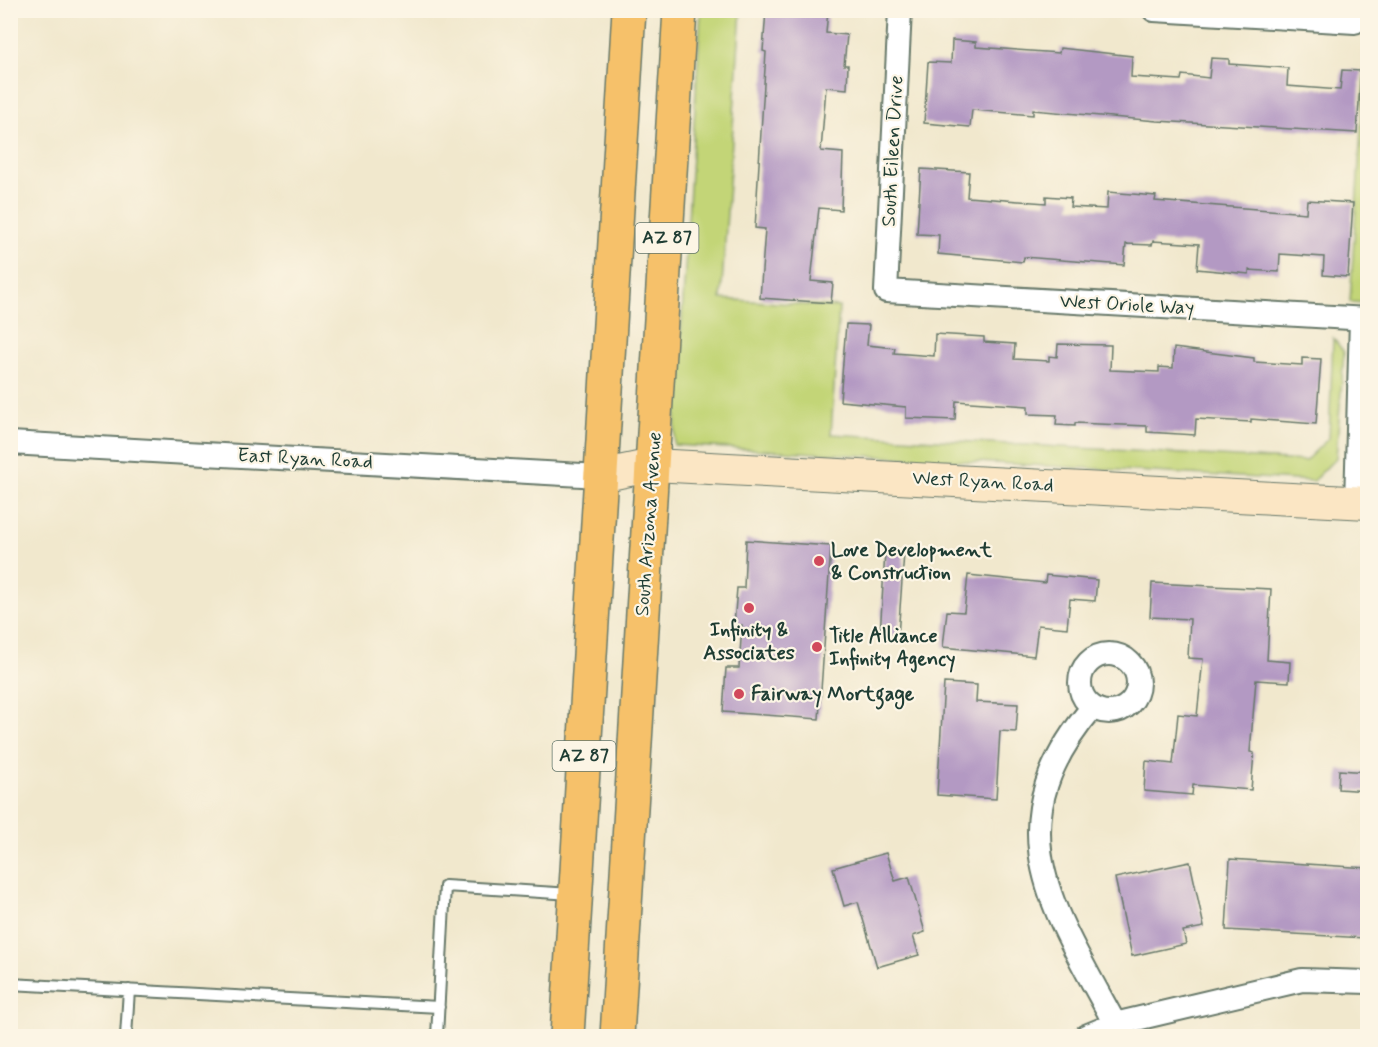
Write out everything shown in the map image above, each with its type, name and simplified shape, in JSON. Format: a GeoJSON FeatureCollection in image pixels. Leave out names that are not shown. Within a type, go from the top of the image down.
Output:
{"type":"FeatureCollection","features":[{"type":"Feature","properties":{"kind":"main road","name":"AZ 87"},"geometry":{"type":"LineString","coordinates":[[567,1036],[629,10]]}},
{"type":"Feature","properties":{"kind":"main road","name":"South Arizona Avenue"},"geometry":{"type":"LineString","coordinates":[[618,1036],[680,10]]}},
{"type":"Feature","properties":{"kind":"street","name":"South Eileen Drive"},"geometry":{"type":"LineString","coordinates":[[885,291],[900,10]]}},
{"type":"Feature","properties":{"kind":"street"},"geometry":{"type":"LineString","coordinates":[[1154,10],[1356,16]]}},
{"type":"Feature","properties":{"kind":"street","name":"West Oriole Way"},"geometry":{"type":"LineString","coordinates":[[885,291],[1364,319]]}},
{"type":"Feature","properties":{"kind":"street"},"geometry":{"type":"LineString","coordinates":[[1362,503],[1364,319]]}},
{"type":"Feature","properties":{"kind":"street","name":"East Ryan Road"},"geometry":{"type":"LineString","coordinates":[[10,443],[600,476]]}},
{"type":"Feature","properties":{"kind":"street","name":"West Ryan Road"},"geometry":{"type":"LineString","coordinates":[[600,476],[653,465],[1362,503]]}},
{"type":"Feature","properties":{"kind":"street"},"geometry":{"type":"LineString","coordinates":[[1092,708],[1074,730],[1054,762],[1041,801],[1038,846],[1046,884],[1059,919],[1116,1030]]}},
{"type":"Feature","properties":{"kind":"street"},"geometry":{"type":"LineString","coordinates":[[1086,1036],[1302,980],[1368,982]]}},
{"type":"Feature","properties":{"kind":"lane"},"geometry":{"type":"LineString","coordinates":[[437,1036],[446,886],[576,894]]}},
{"type":"Feature","properties":{"kind":"lane"},"geometry":{"type":"LineString","coordinates":[[10,984],[439,1007]]}},
{"type":"Feature","properties":{"kind":"lane"},"geometry":{"type":"LineString","coordinates":[[126,1036],[129,990]]}},
{"type":"Feature","properties":{"kind":"green space"},"geometry":{"type":"Polygon","coordinates":[[[701,11],[741,11],[721,299],[839,307],[831,434],[1305,461],[1329,438],[1333,338],[1344,352],[1336,458],[1313,481],[674,445],[701,11]]]}},
{"type":"Feature","properties":{"kind":"green space"},"geometry":{"type":"Polygon","coordinates":[[[1367,36],[1367,303],[1350,302],[1367,36]]]}},
{"type":"Feature","properties":{"kind":"building"},"geometry":{"type":"Polygon","coordinates":[[[766,10],[828,10],[826,33],[847,35],[844,65],[848,65],[847,89],[826,87],[821,151],[843,153],[841,210],[819,208],[811,281],[833,283],[831,303],[760,298],[765,229],[755,228],[766,52],[763,51],[766,10]]]}},
{"type":"Feature","properties":{"kind":"building"},"geometry":{"type":"Polygon","coordinates":[[[952,40],[976,42],[976,47],[1059,53],[1060,48],[1132,56],[1131,77],[1181,80],[1182,75],[1209,78],[1211,58],[1229,59],[1229,64],[1288,68],[1287,86],[1340,90],[1342,70],[1361,71],[1357,133],[1157,121],[1033,110],[1033,115],[972,110],[970,127],[924,123],[928,62],[951,63],[952,40]]]}},
{"type":"Feature","properties":{"kind":"building"},"geometry":{"type":"Polygon","coordinates":[[[921,169],[969,172],[967,197],[1046,203],[1046,196],[1071,198],[1070,207],[1107,209],[1108,192],[1156,196],[1155,201],[1306,213],[1307,200],[1353,203],[1348,277],[1323,275],[1324,257],[1280,254],[1279,272],[1249,270],[1249,274],[1197,269],[1199,244],[1153,241],[1152,245],[1126,244],[1124,265],[1024,257],[1023,262],[938,254],[939,235],[917,234],[921,169]]]}},
{"type":"Feature","properties":{"kind":"building"},"geometry":{"type":"Polygon","coordinates":[[[846,324],[869,325],[867,345],[895,348],[894,353],[934,356],[935,334],[984,337],[984,342],[1015,344],[1014,359],[1049,361],[1049,356],[1057,357],[1058,344],[1111,345],[1110,370],[1159,372],[1159,367],[1173,368],[1174,348],[1254,358],[1254,362],[1302,365],[1302,358],[1321,359],[1316,424],[1251,419],[1251,422],[1196,419],[1195,435],[1147,432],[1147,426],[1075,423],[1075,426],[1056,425],[1057,415],[1028,414],[1028,406],[956,401],[955,420],[906,418],[906,407],[840,401],[846,324]]]}},
{"type":"Feature","properties":{"kind":"building"},"geometry":{"type":"Polygon","coordinates":[[[746,540],[831,546],[819,719],[723,712],[726,668],[739,668],[742,625],[734,625],[737,588],[744,588],[746,540]]]}},
{"type":"Feature","properties":{"kind":"building"},"geometry":{"type":"Polygon","coordinates":[[[885,552],[904,553],[898,636],[880,635],[885,552]]]}},
{"type":"Feature","properties":{"kind":"building"},"geometry":{"type":"Polygon","coordinates":[[[968,575],[1045,583],[1046,575],[1097,580],[1095,601],[1070,599],[1067,628],[1038,625],[1034,656],[943,647],[947,611],[964,612],[968,575]]]}},
{"type":"Feature","properties":{"kind":"building"},"geometry":{"type":"Polygon","coordinates":[[[1152,583],[1271,589],[1267,660],[1290,662],[1289,682],[1256,680],[1250,752],[1254,753],[1251,790],[1193,785],[1192,795],[1144,791],[1146,761],[1173,764],[1178,714],[1197,716],[1203,659],[1188,658],[1190,619],[1150,617],[1152,583]]]}},
{"type":"Feature","properties":{"kind":"building"},"geometry":{"type":"Polygon","coordinates":[[[944,683],[977,685],[976,702],[1018,704],[1016,732],[1000,731],[996,799],[937,795],[944,683]]]}},
{"type":"Feature","properties":{"kind":"building"},"geometry":{"type":"Polygon","coordinates":[[[1339,770],[1368,772],[1368,791],[1338,789],[1339,770]]]}},
{"type":"Feature","properties":{"kind":"building"},"geometry":{"type":"Polygon","coordinates":[[[886,853],[895,881],[909,877],[925,932],[913,936],[919,955],[877,967],[858,902],[844,906],[833,868],[886,853]]]}},
{"type":"Feature","properties":{"kind":"building"},"geometry":{"type":"Polygon","coordinates":[[[1230,859],[1368,868],[1365,938],[1226,930],[1230,859]]]}},
{"type":"Feature","properties":{"kind":"building"},"geometry":{"type":"Polygon","coordinates":[[[1190,862],[1204,927],[1183,931],[1186,944],[1132,956],[1115,878],[1190,862]]]}},
{"type":"Feature","properties":{"kind":"place","name":"Love Development & Construction"},"geometry":{"type":"Point","coordinates":[819,561]}},
{"type":"Feature","properties":{"kind":"place","name":"Infinity & Associates"},"geometry":{"type":"Point","coordinates":[749,608]}},
{"type":"Feature","properties":{"kind":"place","name":"Title Alliance Infinity Agency"},"geometry":{"type":"Point","coordinates":[817,647]}},
{"type":"Feature","properties":{"kind":"place","name":"Fairway Mortgage"},"geometry":{"type":"Point","coordinates":[739,694]}}]}
